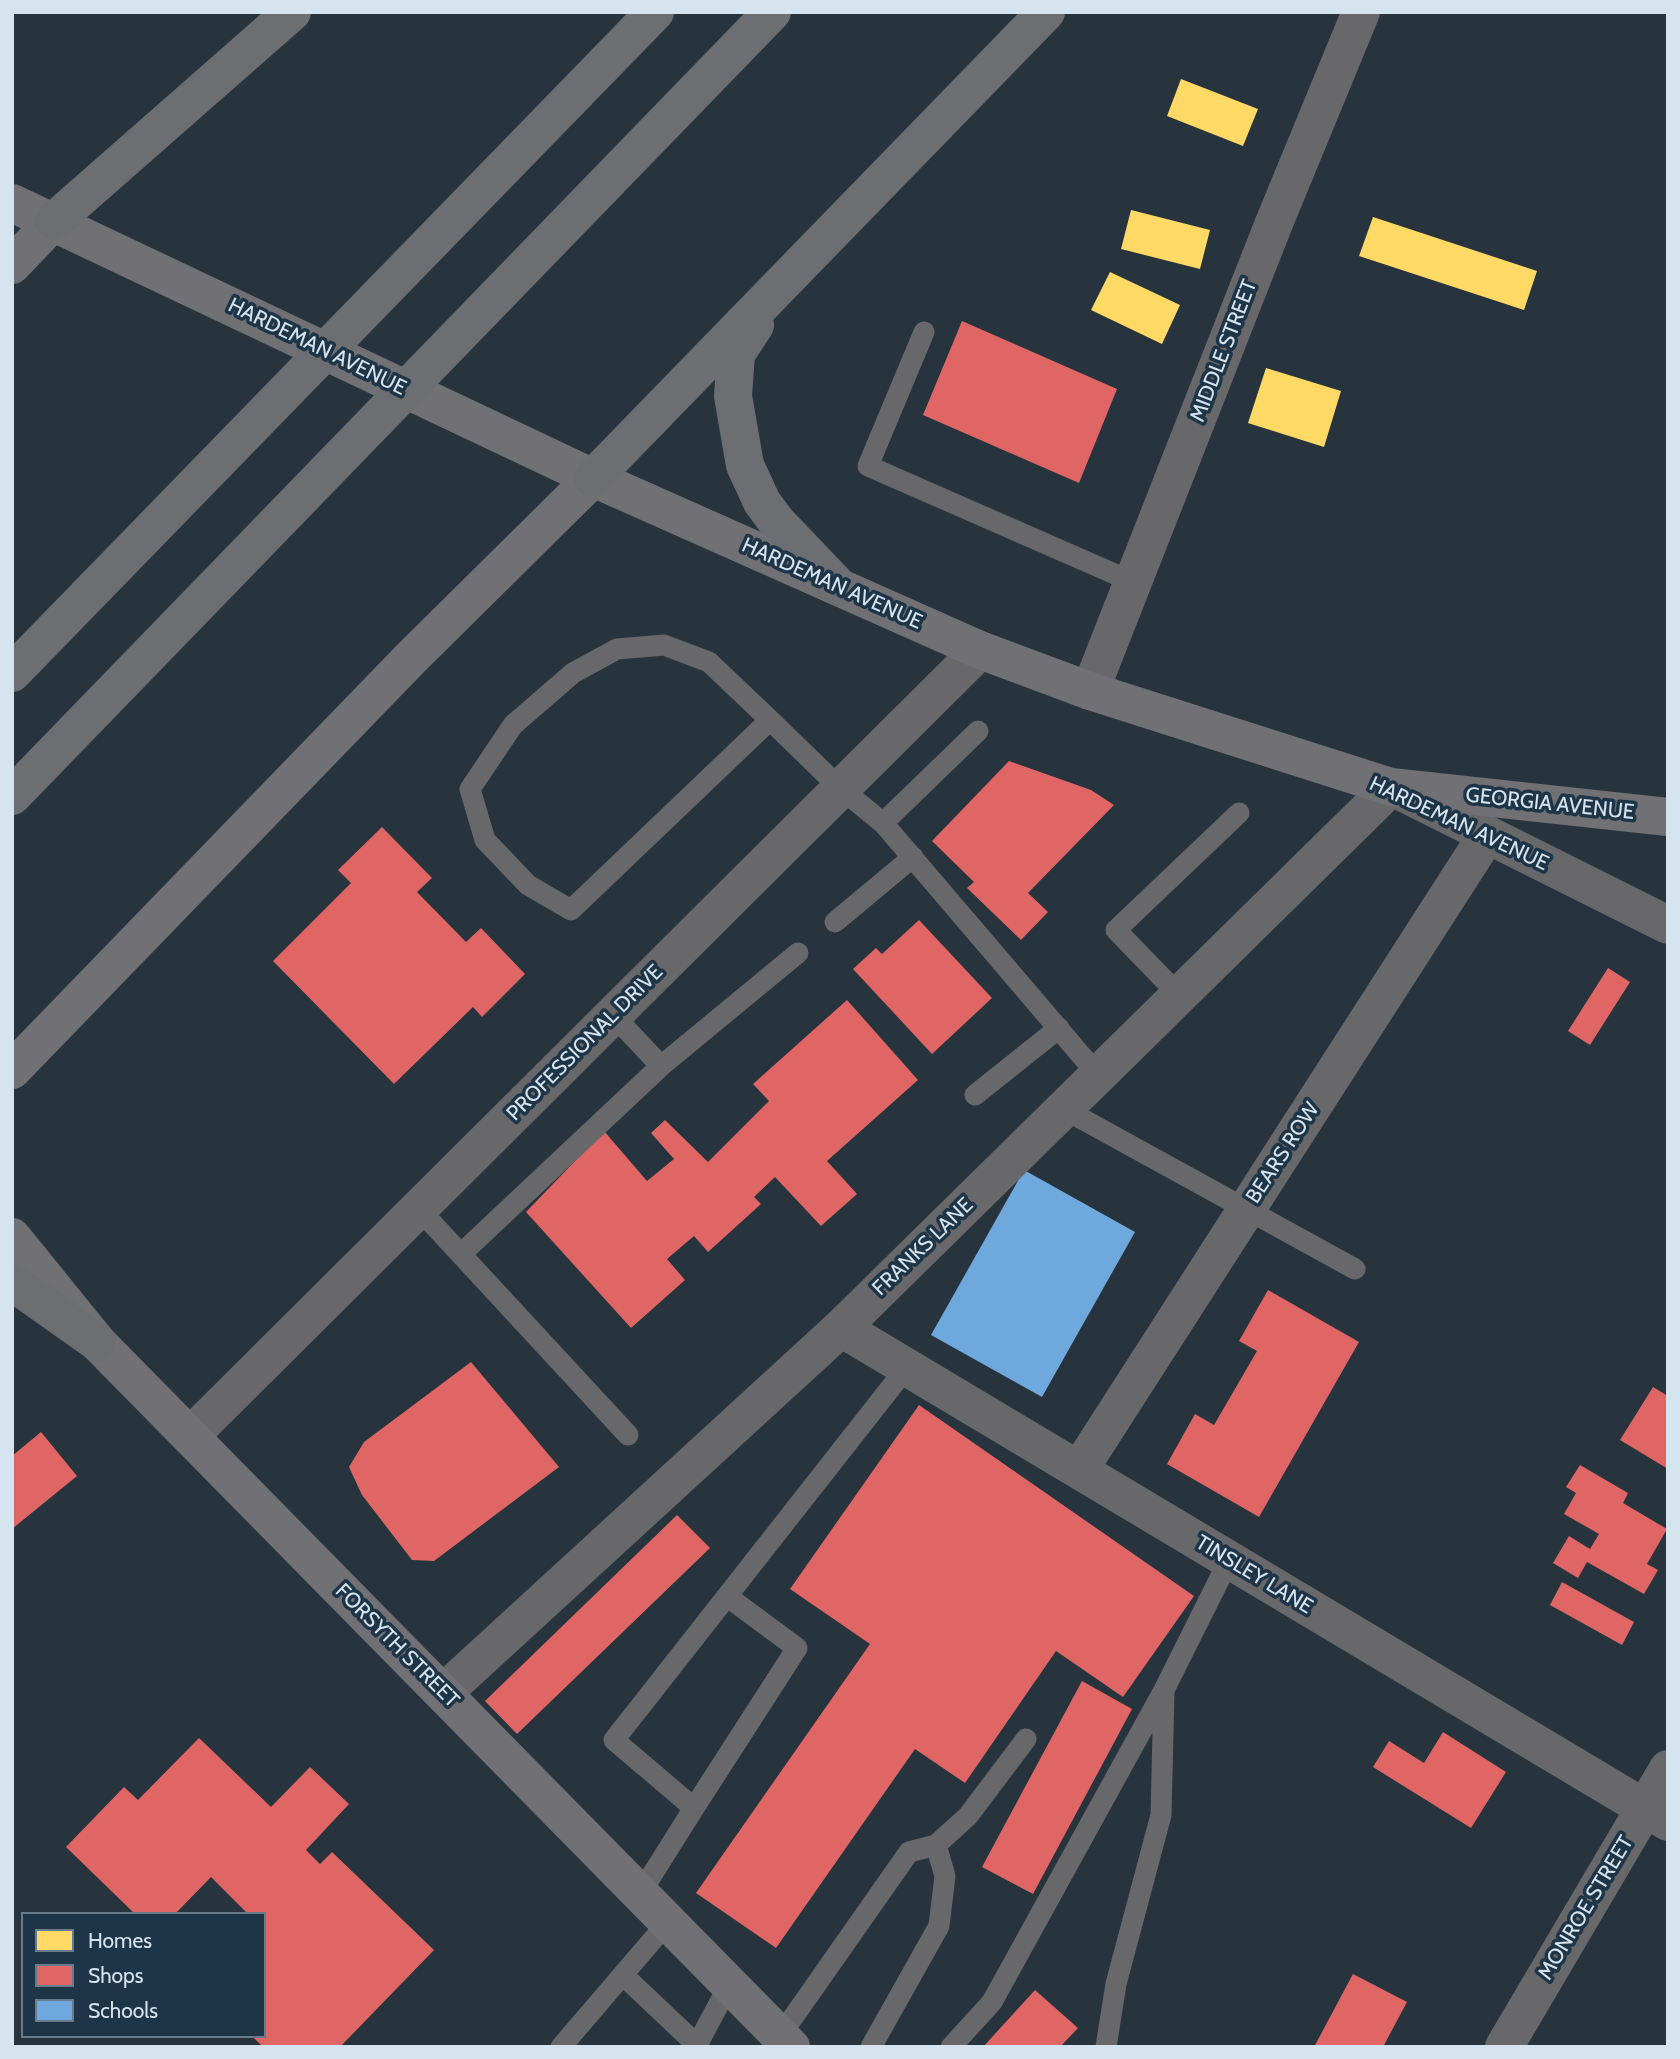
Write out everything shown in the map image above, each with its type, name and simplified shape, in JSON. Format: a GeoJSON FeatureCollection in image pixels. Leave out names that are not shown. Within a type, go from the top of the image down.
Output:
{"type":"FeatureCollection","features":[{"type":"Feature","properties":{"kind":"highway"},"geometry":{"type":"LineString","coordinates":[[54,222],[292,12]]}},
{"type":"Feature","properties":{"kind":"highway"},"geometry":{"type":"LineString","coordinates":[[12,673],[655,12]]}},
{"type":"Feature","properties":{"kind":"highway"},"geometry":{"type":"LineString","coordinates":[[12,796],[772,12]]}},
{"type":"Feature","properties":{"kind":"highway"},"geometry":{"type":"LineString","coordinates":[[593,478],[1046,12]]}},
{"type":"Feature","properties":{"kind":"highway"},"geometry":{"type":"LineString","coordinates":[[775,293],[736,354],[733,396],[737,431],[745,465],[762,502],[790,539],[839,587]]}},
{"type":"Feature","properties":{"kind":"highway"},"geometry":{"type":"LineString","coordinates":[[12,1282],[97,1342]]}},
{"type":"Feature","properties":{"kind":"main road","name":"HARDEMAN AVENUE"},"geometry":{"type":"LineString","coordinates":[[12,203],[593,478],[980,650],[1090,691],[1391,787]]}},
{"type":"Feature","properties":{"kind":"main road"},"geometry":{"type":"LineString","coordinates":[[12,265],[54,222]]}},
{"type":"Feature","properties":{"kind":"main road"},"geometry":{"type":"LineString","coordinates":[[12,1070],[411,658],[593,478]]}},
{"type":"Feature","properties":{"kind":"main road","name":"GEORGIA AVENUE"},"geometry":{"type":"LineString","coordinates":[[1391,787],[1668,817]]}},
{"type":"Feature","properties":{"kind":"main road","name":"FORSYTH STREET"},"geometry":{"type":"LineString","coordinates":[[12,1237],[97,1342],[786,2041]]}},
{"type":"Feature","properties":{"kind":"street","name":"MIDDLE STREET"},"geometry":{"type":"LineString","coordinates":[[1090,691],[1361,12]]}},
{"type":"Feature","properties":{"kind":"street","name":"PROFESSIONAL DRIVE"},"geometry":{"type":"LineString","coordinates":[[190,1436],[980,650]]}},
{"type":"Feature","properties":{"kind":"street","name":"HARDEMAN AVENUE"},"geometry":{"type":"LineString","coordinates":[[1391,787],[1668,925]]}},
{"type":"Feature","properties":{"kind":"street","name":"FRANKS LANE"},"geometry":{"type":"LineString","coordinates":[[443,1693],[841,1328],[1391,787]]}},
{"type":"Feature","properties":{"kind":"street","name":"BEARS ROW"},"geometry":{"type":"LineString","coordinates":[[1079,1470],[1487,835]]}},
{"type":"Feature","properties":{"kind":"street","name":"TINSLEY LANE"},"geometry":{"type":"LineString","coordinates":[[841,1328],[1656,1815]]}},
{"type":"Feature","properties":{"kind":"street","name":"MONROE STREET"},"geometry":{"type":"LineString","coordinates":[[1504,2047],[1656,1815],[1668,1769]]}},
{"type":"Feature","properties":{"kind":"lane"},"geometry":{"type":"LineString","coordinates":[[924,332],[868,466],[1133,582]]}},
{"type":"Feature","properties":{"kind":"lane"},"geometry":{"type":"LineString","coordinates":[[769,720],[571,910],[528,885],[485,840],[470,789],[513,725],[573,673],[617,649],[664,645],[709,662],[841,788],[883,823],[1098,1074]]}},
{"type":"Feature","properties":{"kind":"lane"},"geometry":{"type":"LineString","coordinates":[[883,823],[978,731]]}},
{"type":"Feature","properties":{"kind":"lane"},"geometry":{"type":"LineString","coordinates":[[1179,995],[1116,929],[1239,813]]}},
{"type":"Feature","properties":{"kind":"lane"},"geometry":{"type":"LineString","coordinates":[[835,922],[913,857]]}},
{"type":"Feature","properties":{"kind":"lane"},"geometry":{"type":"LineString","coordinates":[[460,1254],[661,1066],[798,953]]}},
{"type":"Feature","properties":{"kind":"lane"},"geometry":{"type":"LineString","coordinates":[[613,1015],[661,1066]]}},
{"type":"Feature","properties":{"kind":"lane"},"geometry":{"type":"LineString","coordinates":[[975,1095],[1059,1028]]}},
{"type":"Feature","properties":{"kind":"lane"},"geometry":{"type":"LineString","coordinates":[[1064,1109],[1355,1269]]}},
{"type":"Feature","properties":{"kind":"lane"},"geometry":{"type":"LineString","coordinates":[[418,1208],[628,1436]]}},
{"type":"Feature","properties":{"kind":"lane"},"geometry":{"type":"LineString","coordinates":[[694,1808],[614,1740],[906,1367]]}},
{"type":"Feature","properties":{"kind":"lane"},"geometry":{"type":"LineString","coordinates":[[951,2047],[992,2002],[1164,1690],[1229,1560]]}},
{"type":"Feature","properties":{"kind":"lane"},"geometry":{"type":"LineString","coordinates":[[640,1894],[797,1648],[728,1597]]}},
{"type":"Feature","properties":{"kind":"lane"},"geometry":{"type":"LineString","coordinates":[[1106,2047],[1116,1984],[1161,1815],[1164,1690]]}},
{"type":"Feature","properties":{"kind":"lane"},"geometry":{"type":"LineString","coordinates":[[786,2041],[909,1852],[936,1845],[968,1816],[1026,1739]]}},
{"type":"Feature","properties":{"kind":"lane"},"geometry":{"type":"LineString","coordinates":[[872,2047],[939,1926],[945,1876],[936,1845]]}},
{"type":"Feature","properties":{"kind":"lane"},"geometry":{"type":"LineString","coordinates":[[561,2047],[668,1922]]}},
{"type":"Feature","properties":{"kind":"lane"},"geometry":{"type":"LineString","coordinates":[[624,1976],[696,2046],[730,1983]]}},
{"type":"Feature","properties":{"kind":"building: Homes"},"geometry":{"type":"Polygon","coordinates":[[[1181,79],[1258,109],[1243,146],[1167,116],[1181,79]]]}},
{"type":"Feature","properties":{"kind":"building: Homes"},"geometry":{"type":"Polygon","coordinates":[[[1131,210],[1210,230],[1200,269],[1121,249],[1131,210]]]}},
{"type":"Feature","properties":{"kind":"building: Homes"},"geometry":{"type":"Polygon","coordinates":[[[1373,217],[1537,271],[1524,310],[1359,256],[1373,217]]]}},
{"type":"Feature","properties":{"kind":"building: Homes"},"geometry":{"type":"Polygon","coordinates":[[[1110,272],[1180,305],[1162,344],[1091,310],[1110,272]]]}},
{"type":"Feature","properties":{"kind":"building: Homes"},"geometry":{"type":"Polygon","coordinates":[[[1266,368],[1341,391],[1324,447],[1248,423],[1266,368]]]}},
{"type":"Feature","properties":{"kind":"building: Shops"},"geometry":{"type":"Polygon","coordinates":[[[962,321],[1117,389],[1079,483],[923,415],[962,321]]]}},
{"type":"Feature","properties":{"kind":"building: Shops"},"geometry":{"type":"Polygon","coordinates":[[[1009,761],[1091,790],[1114,805],[1028,893],[1048,912],[1021,940],[967,888],[974,882],[932,841],[1009,761]]]}},
{"type":"Feature","properties":{"kind":"building: Shops"},"geometry":{"type":"Polygon","coordinates":[[[382,827],[432,878],[417,892],[466,942],[481,928],[525,974],[482,1017],[473,1007],[394,1084],[273,961],[351,883],[338,870],[382,827]]]}},
{"type":"Feature","properties":{"kind":"building: Shops"},"geometry":{"type":"Polygon","coordinates":[[[919,920],[992,998],[932,1054],[853,969],[876,948],[882,954],[919,920]]]}},
{"type":"Feature","properties":{"kind":"building: Shops"},"geometry":{"type":"Polygon","coordinates":[[[1608,968],[1630,982],[1590,1045],[1568,1031],[1608,968]]]}},
{"type":"Feature","properties":{"kind":"building: Shops"},"geometry":{"type":"Polygon","coordinates":[[[847,1000],[918,1080],[827,1161],[857,1194],[821,1226],[775,1177],[754,1197],[761,1204],[708,1252],[694,1236],[667,1259],[685,1280],[631,1328],[526,1212],[604,1131],[647,1181],[674,1159],[651,1133],[665,1120],[708,1162],[769,1101],[753,1084],[847,1000]]]}},
{"type":"Feature","properties":{"kind":"building: Shops"},"geometry":{"type":"Polygon","coordinates":[[[1268,1290],[1359,1342],[1259,1517],[1167,1464],[1195,1414],[1214,1425],[1257,1351],[1239,1341],[1268,1290]]]}},
{"type":"Feature","properties":{"kind":"building: Shops"},"geometry":{"type":"Polygon","coordinates":[[[471,1362],[559,1467],[434,1561],[412,1560],[362,1495],[349,1467],[364,1442],[471,1362]]]}},
{"type":"Feature","properties":{"kind":"building: Shops"},"geometry":{"type":"Polygon","coordinates":[[[1653,1387],[1668,1396],[1668,1469],[1620,1440],[1653,1387]]]}},
{"type":"Feature","properties":{"kind":"building: Shops"},"geometry":{"type":"Polygon","coordinates":[[[919,1405],[1194,1596],[1123,1697],[1056,1651],[965,1783],[915,1749],[776,1948],[696,1893],[870,1644],[790,1589],[919,1405]]]}},
{"type":"Feature","properties":{"kind":"building: Shops"},"geometry":{"type":"Polygon","coordinates":[[[41,1432],[77,1476],[12,1529],[12,1456],[41,1432]]]}},
{"type":"Feature","properties":{"kind":"building: Shops"},"geometry":{"type":"Polygon","coordinates":[[[1580,1465],[1628,1493],[1623,1503],[1667,1529],[1647,1564],[1658,1570],[1644,1594],[1587,1562],[1578,1578],[1553,1563],[1569,1536],[1590,1549],[1599,1534],[1564,1514],[1576,1493],[1566,1487],[1580,1465]]]}},
{"type":"Feature","properties":{"kind":"building: Shops"},"geometry":{"type":"Polygon","coordinates":[[[677,1515],[710,1548],[517,1734],[485,1701],[677,1515]]]}},
{"type":"Feature","properties":{"kind":"building: Shops"},"geometry":{"type":"Polygon","coordinates":[[[1562,1582],[1634,1622],[1622,1645],[1550,1605],[1562,1582]]]}},
{"type":"Feature","properties":{"kind":"building: Shops"},"geometry":{"type":"Polygon","coordinates":[[[1082,1681],[1132,1709],[1033,1894],[982,1867],[1082,1681]]]}},
{"type":"Feature","properties":{"kind":"building: Shops"},"geometry":{"type":"Polygon","coordinates":[[[1443,1732],[1506,1772],[1471,1828],[1373,1767],[1389,1741],[1424,1763],[1443,1732]]]}},
{"type":"Feature","properties":{"kind":"building: Shops"},"geometry":{"type":"Polygon","coordinates":[[[199,1738],[271,1807],[310,1767],[349,1804],[306,1850],[320,1864],[332,1852],[434,1950],[340,2047],[263,2047],[254,2038],[266,2038],[266,1912],[246,1912],[211,1877],[177,1912],[133,1912],[66,1847],[124,1787],[138,1800],[199,1738]]]}},
{"type":"Feature","properties":{"kind":"building: Shops"},"geometry":{"type":"Polygon","coordinates":[[[1353,1974],[1407,2002],[1383,2047],[1314,2047],[1353,1974]]]}},
{"type":"Feature","properties":{"kind":"building: Shops"},"geometry":{"type":"Polygon","coordinates":[[[1035,1990],[1078,2028],[1060,2047],[983,2047],[1035,1990]]]}},
{"type":"Feature","properties":{"kind":"building: Schools"},"geometry":{"type":"Polygon","coordinates":[[[1024,1170],[1135,1232],[1042,1397],[931,1335],[1024,1170]]]}}]}
